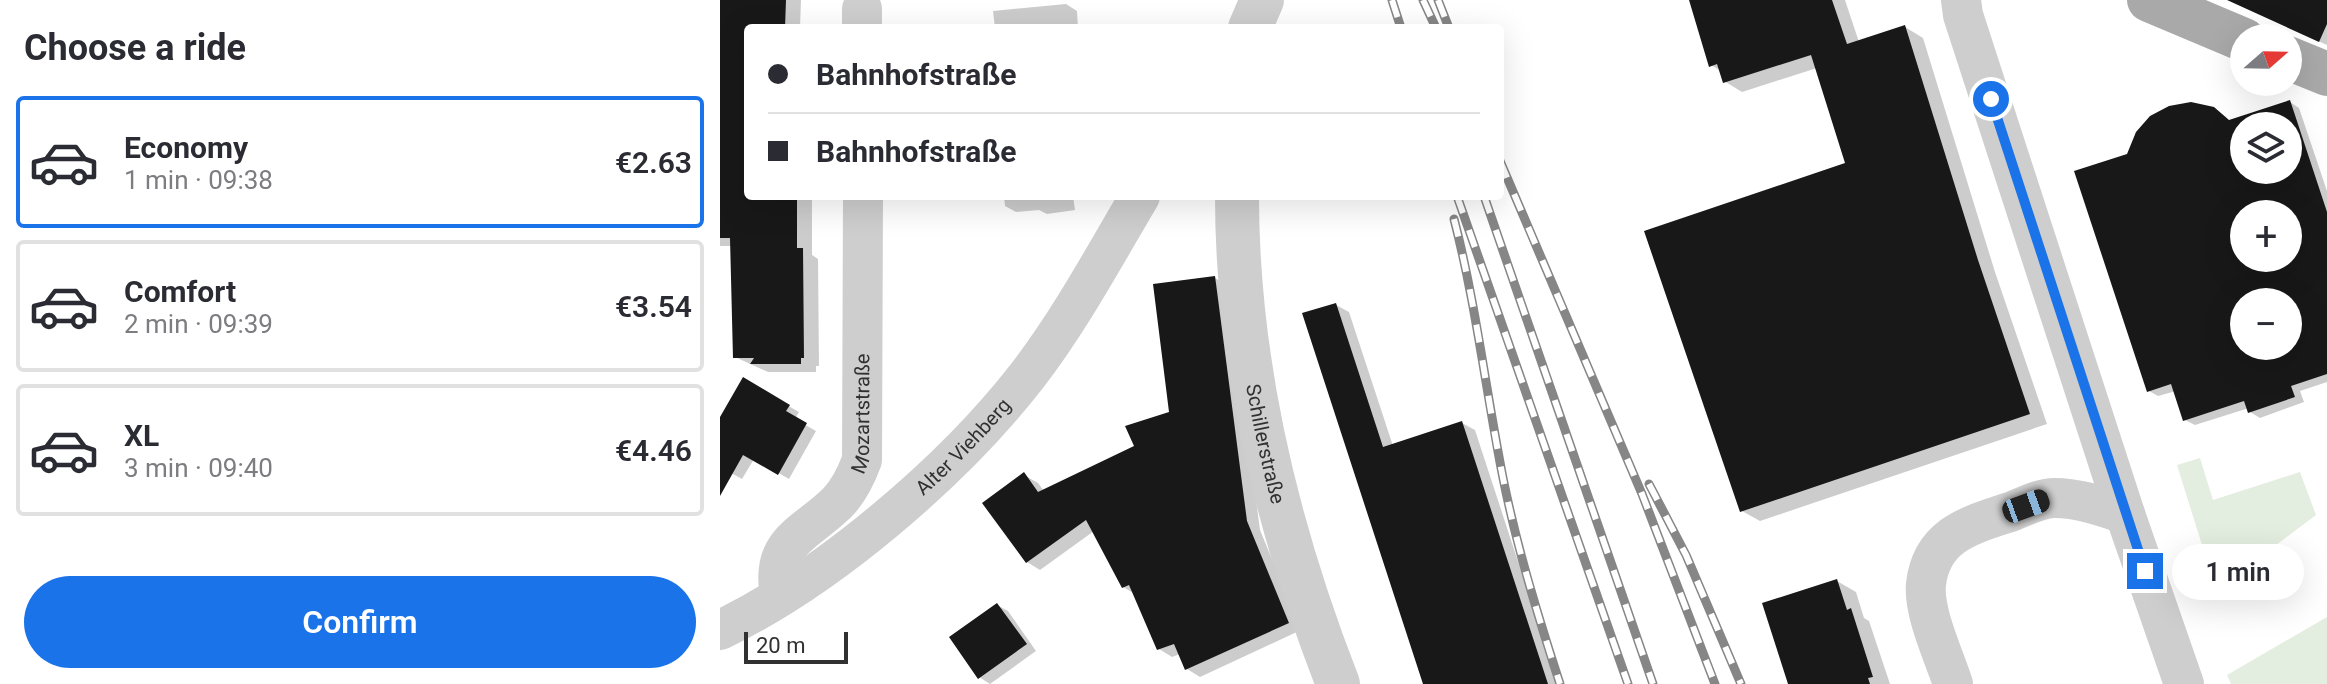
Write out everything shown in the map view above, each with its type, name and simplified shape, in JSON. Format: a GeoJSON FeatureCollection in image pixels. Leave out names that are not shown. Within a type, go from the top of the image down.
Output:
{"type":"FeatureCollection","features":[{"type":"Feature","properties":{"kind":"main road"},"geometry":{"type":"LineString","coordinates":[[2149,0],[2230,34]]}},
{"type":"Feature","properties":{"kind":"main road"},"geometry":{"type":"LineString","coordinates":[[2302,64],[2327,74]]}},
{"type":"Feature","properties":{"kind":"street"},"geometry":{"type":"LineString","coordinates":[[1252,24],[1262,0]]}},
{"type":"Feature","properties":{"kind":"street"},"geometry":{"type":"LineString","coordinates":[[1961,0],[1963,15],[2125,514],[2184,684]]}},
{"type":"Feature","properties":{"kind":"street","name":"Mozartstraße"},"geometry":{"type":"LineString","coordinates":[[780,596],[778,566],[786,547],[839,501],[853,483],[862,460],[863,200]]}},
{"type":"Feature","properties":{"kind":"street","name":"Alter Viehberg"},"geometry":{"type":"LineString","coordinates":[[720,630],[780,596],[859,540],[925,485],[1027,376],[1069,315],[1138,200]]}},
{"type":"Feature","properties":{"kind":"street","name":"Schillerstraße"},"geometry":{"type":"LineString","coordinates":[[1237,200],[1246,343],[1272,484],[1310,613],[1338,684]]}},
{"type":"Feature","properties":{"kind":"street"},"geometry":{"type":"LineString","coordinates":[[1953,684],[1927,602],[1926,586],[1934,555],[1946,541],[1960,529],[2049,498],[2089,502],[2125,514]]}},
{"type":"Feature","properties":{"kind":"green space"},"geometry":{"type":"Polygon","coordinates":[[[2200,458],[2213,500],[2300,472],[2316,515],[2216,590],[2177,465],[2200,458]]]}},
{"type":"Feature","properties":{"kind":"green space"},"geometry":{"type":"Polygon","coordinates":[[[2327,617],[2327,684],[2231,684],[2227,675],[2327,617]]]}},
{"type":"Feature","properties":{"kind":"building"},"geometry":{"type":"Polygon","coordinates":[[[720,0],[786,0],[785,24],[744,24],[744,200],[797,200],[797,248],[803,248],[804,358],[801,358],[801,364],[750,364],[754,358],[733,358],[730,238],[720,238],[720,0]]]}},
{"type":"Feature","properties":{"kind":"building"},"geometry":{"type":"Polygon","coordinates":[[[1689,0],[1832,0],[1847,44],[1905,25],[2030,414],[1740,512],[1644,231],[1845,163],[1811,55],[1723,83],[1717,64],[1709,67],[1689,0]]]}},
{"type":"Feature","properties":{"kind":"building"},"geometry":{"type":"Polygon","coordinates":[[[2227,0],[2327,0],[2327,24],[2319,42],[2302,34],[2302,24],[2280,24],[2227,0]]]}},
{"type":"Feature","properties":{"kind":"building"},"geometry":{"type":"Polygon","coordinates":[[[2290,100],[2294,112],[2253,112],[2290,100]]]}},
{"type":"Feature","properties":{"kind":"building"},"geometry":{"type":"Polygon","coordinates":[[[2191,102],[2214,107],[2230,120],[2230,184],[2302,184],[2302,136],[2327,212],[2327,374],[2291,386],[2295,397],[2248,413],[2244,401],[2183,421],[2171,384],[2147,392],[2074,171],[2127,154],[2136,132],[2150,116],[2169,106],[2191,102]]]}},
{"type":"Feature","properties":{"kind":"building"},"geometry":{"type":"Polygon","coordinates":[[[1215,276],[1247,521],[1289,623],[1185,670],[1174,644],[1157,650],[1129,585],[1122,588],[1086,520],[1026,563],[982,503],[1024,472],[1038,492],[1134,446],[1125,426],[1169,412],[1153,284],[1215,276]]]}},
{"type":"Feature","properties":{"kind":"building"},"geometry":{"type":"Polygon","coordinates":[[[1336,303],[1383,447],[1462,421],[1548,684],[1423,684],[1302,313],[1336,303]]]}},
{"type":"Feature","properties":{"kind":"building"},"geometry":{"type":"Polygon","coordinates":[[[743,377],[790,405],[786,411],[807,423],[778,475],[743,455],[720,496],[720,417],[743,377]]]}},
{"type":"Feature","properties":{"kind":"building"},"geometry":{"type":"Polygon","coordinates":[[[1837,579],[1847,610],[1851,608],[1873,677],[1868,678],[1870,684],[1788,684],[1762,603],[1837,579]]]}},
{"type":"Feature","properties":{"kind":"building"},"geometry":{"type":"Polygon","coordinates":[[[997,603],[1027,644],[978,679],[949,637],[997,603]]]}},
{"type":"Feature","properties":{"kind":"railway"},"geometry":{"type":"LineString","coordinates":[[1392,0],[1400,24]]}},
{"type":"Feature","properties":{"kind":"railway"},"geometry":{"type":"LineString","coordinates":[[1423,0],[1434,24]]}},
{"type":"Feature","properties":{"kind":"railway"},"geometry":{"type":"LineString","coordinates":[[1438,0],[1447,24]]}},
{"type":"Feature","properties":{"kind":"railway"},"geometry":{"type":"LineString","coordinates":[[1504,170],[1642,494],[1715,684]]}},
{"type":"Feature","properties":{"kind":"railway"},"geometry":{"type":"LineString","coordinates":[[1458,200],[1628,684]]}},
{"type":"Feature","properties":{"kind":"railway"},"geometry":{"type":"LineString","coordinates":[[1485,200],[1653,684]]}},
{"type":"Feature","properties":{"kind":"railway"},"geometry":{"type":"LineString","coordinates":[[1454,219],[1469,283],[1509,504],[1528,582],[1560,684]]}},
{"type":"Feature","properties":{"kind":"railway"},"geometry":{"type":"LineString","coordinates":[[1649,484],[1686,555],[1741,684]]}},
{"type":"Feature","properties":{"kind":"route"},"geometry":{"type":"LineString","coordinates":[[1991,99],[2145,571]]}}]}
